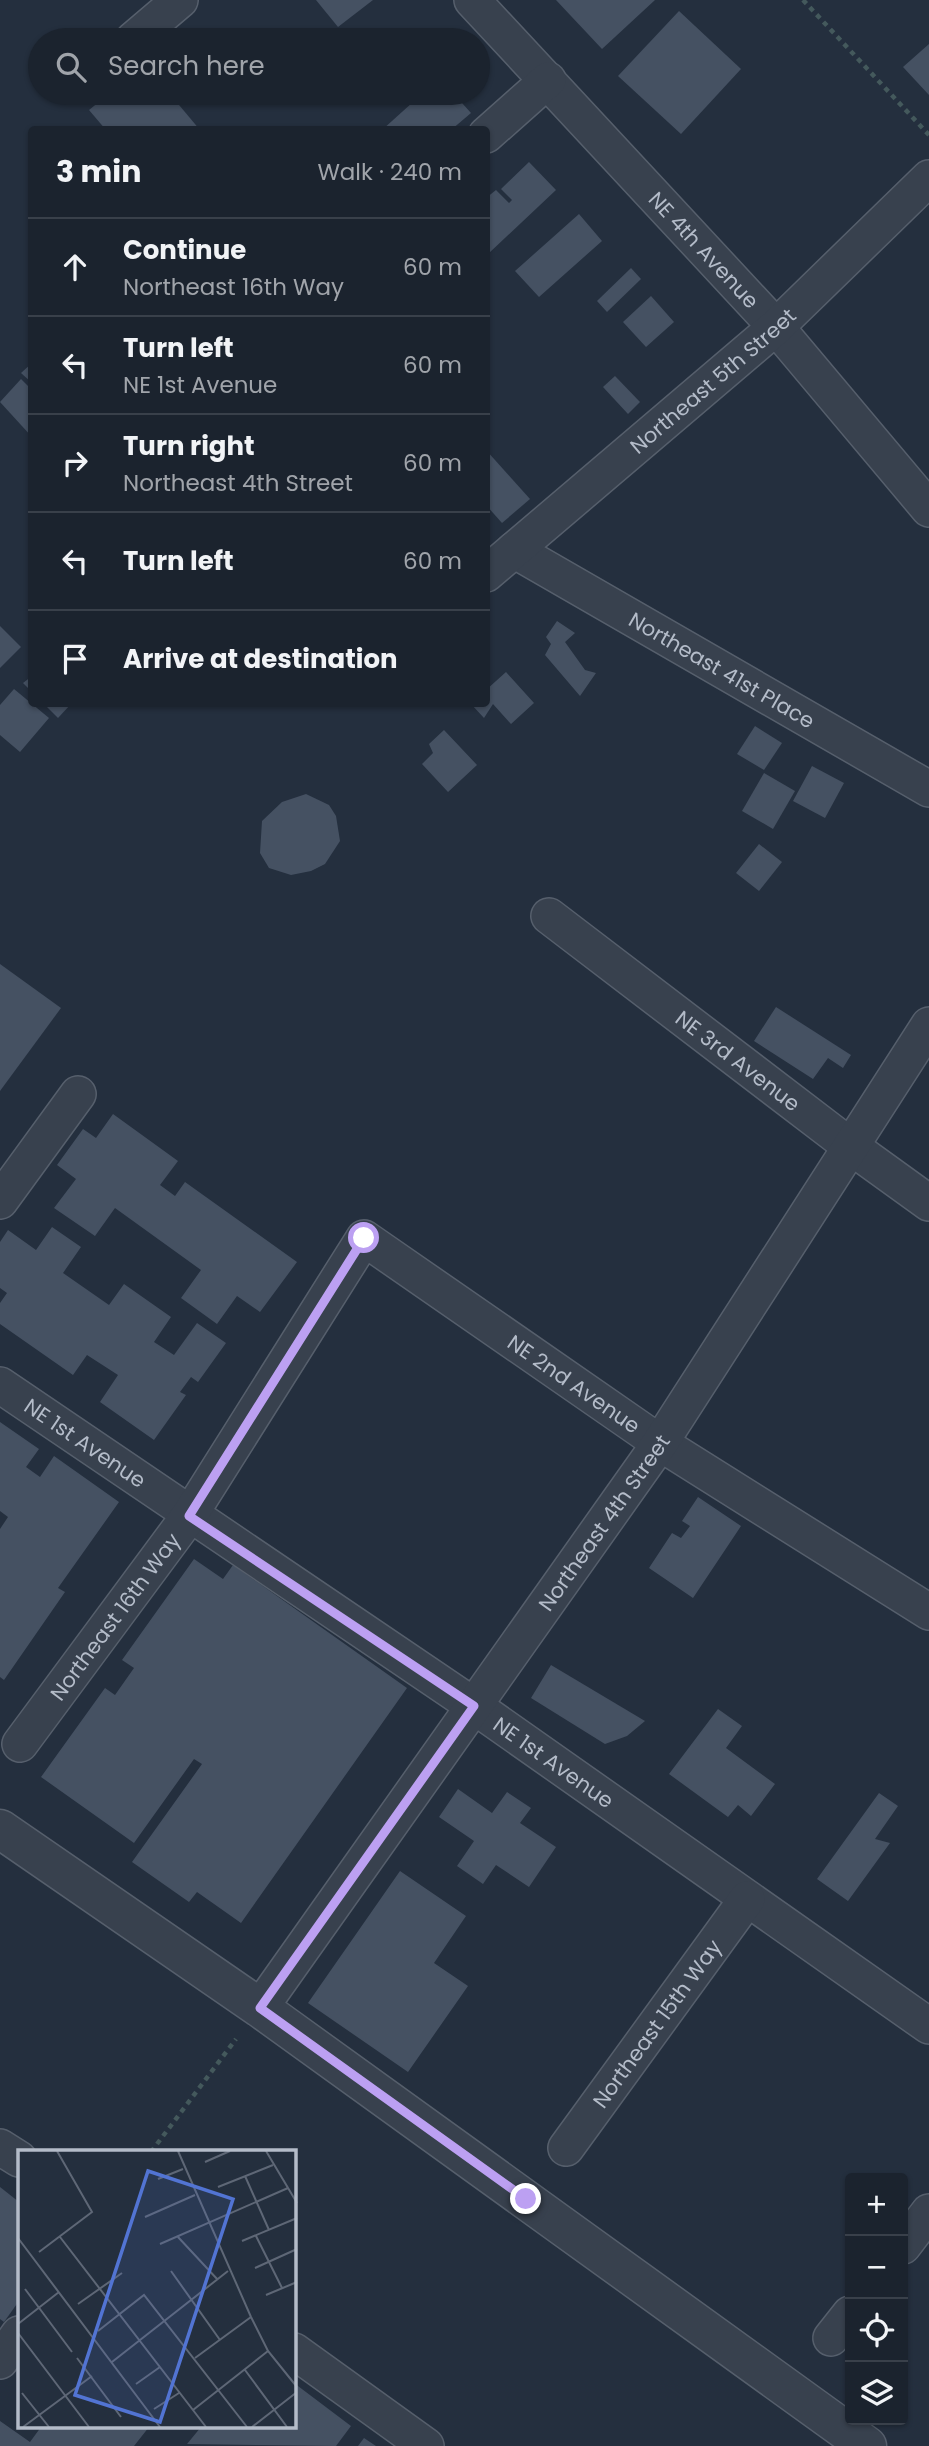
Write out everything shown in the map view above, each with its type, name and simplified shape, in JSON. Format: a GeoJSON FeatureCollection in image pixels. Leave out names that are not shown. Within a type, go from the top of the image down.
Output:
{"type":"FeatureCollection","features":[{"type":"Feature","properties":{"kind":"street"},"geometry":{"type":"LineString","coordinates":[[147,28],[180,0]]}},
{"type":"Feature","properties":{"kind":"street","name":"NE 4th Avenue"},"geometry":{"type":"LineString","coordinates":[[472,0],[776,327],[929,509]]}},
{"type":"Feature","properties":{"kind":"street"},"geometry":{"type":"LineString","coordinates":[[490,131],[548,80]]}},
{"type":"Feature","properties":{"kind":"street","name":"Northeast 5th Street"},"geometry":{"type":"LineString","coordinates":[[490,571],[776,327],[929,178]]}},
{"type":"Feature","properties":{"kind":"street","name":"Northeast 41st Place"},"geometry":{"type":"LineString","coordinates":[[514,550],[929,789]]}},
{"type":"Feature","properties":{"kind":"street","name":"NE 3rd Avenue"},"geometry":{"type":"LineString","coordinates":[[549,916],[850,1146],[929,1203]]}},
{"type":"Feature","properties":{"kind":"street","name":"Northeast 4th Street"},"geometry":{"type":"LineString","coordinates":[[260,2008],[660,1443],[929,1025]]}},
{"type":"Feature","properties":{"kind":"street"},"geometry":{"type":"LineString","coordinates":[[0,1201],[78,1094]]}},
{"type":"Feature","properties":{"kind":"street","name":"NE 2nd Avenue"},"geometry":{"type":"LineString","coordinates":[[364,1238],[660,1443],[929,1612]]}},
{"type":"Feature","properties":{"kind":"street","name":"Northeast 16th Way"},"geometry":{"type":"LineString","coordinates":[[20,1745],[189,1516],[364,1238]]}},
{"type":"Feature","properties":{"kind":"street","name":"NE 1st Avenue"},"geometry":{"type":"LineString","coordinates":[[0,1385],[189,1516],[474,1706],[929,2026]]}},
{"type":"Feature","properties":{"kind":"street"},"geometry":{"type":"LineString","coordinates":[[0,1829],[260,2008],[867,2446]]}},
{"type":"Feature","properties":{"kind":"street","name":"Northeast 15th Way"},"geometry":{"type":"LineString","coordinates":[[566,2148],[747,1899]]}},
{"type":"Feature","properties":{"kind":"street"},"geometry":{"type":"LineString","coordinates":[[0,2147],[18,2158]]}},
{"type":"Feature","properties":{"kind":"street"},"geometry":{"type":"LineString","coordinates":[[908,2239],[929,2212]]}},
{"type":"Feature","properties":{"kind":"street"},"geometry":{"type":"LineString","coordinates":[[0,2361],[18,2335]]}},
{"type":"Feature","properties":{"kind":"street"},"geometry":{"type":"LineString","coordinates":[[296,2352],[426,2446]]}},
{"type":"Feature","properties":{"kind":"path"},"geometry":{"type":"LineString","coordinates":[[803,0],[929,135]]}},
{"type":"Feature","properties":{"kind":"path"},"geometry":{"type":"LineString","coordinates":[[153,2150],[260,2008]]}},
{"type":"Feature","properties":{"kind":"building"},"geometry":{"type":"Polygon","coordinates":[[[316,0],[373,0],[338,27],[316,0]]]}},
{"type":"Feature","properties":{"kind":"building"},"geometry":{"type":"Polygon","coordinates":[[[556,0],[655,0],[602,49],[556,0]]]}},
{"type":"Feature","properties":{"kind":"building"},"geometry":{"type":"Polygon","coordinates":[[[679,11],[741,69],[681,134],[618,76],[679,11]]]}},
{"type":"Feature","properties":{"kind":"building"},"geometry":{"type":"Polygon","coordinates":[[[929,44],[929,95],[903,67],[929,44]]]}},
{"type":"Feature","properties":{"kind":"building"},"geometry":{"type":"Polygon","coordinates":[[[95,105],[179,105],[197,126],[103,126],[89,110],[95,105]]]}},
{"type":"Feature","properties":{"kind":"building"},"geometry":{"type":"Polygon","coordinates":[[[410,105],[464,105],[471,113],[456,126],[386,126],[410,105]]]}},
{"type":"Feature","properties":{"kind":"building"},"geometry":{"type":"Polygon","coordinates":[[[529,162],[556,190],[490,252],[490,195],[496,190],[509,203],[512,200],[501,189],[529,162]]]}},
{"type":"Feature","properties":{"kind":"building"},"geometry":{"type":"Polygon","coordinates":[[[579,214],[602,241],[539,297],[515,271],[579,214]]]}},
{"type":"Feature","properties":{"kind":"building"},"geometry":{"type":"Polygon","coordinates":[[[631,268],[641,279],[607,312],[597,301],[631,268]]]}},
{"type":"Feature","properties":{"kind":"building"},"geometry":{"type":"Polygon","coordinates":[[[651,296],[674,322],[646,347],[623,322],[651,296]]]}},
{"type":"Feature","properties":{"kind":"building"},"geometry":{"type":"Polygon","coordinates":[[[28,367],[28,379],[21,373],[28,367]]]}},
{"type":"Feature","properties":{"kind":"building"},"geometry":{"type":"Polygon","coordinates":[[[615,376],[640,402],[628,414],[603,387],[615,376]]]}},
{"type":"Feature","properties":{"kind":"building"},"geometry":{"type":"Polygon","coordinates":[[[21,379],[28,386],[28,433],[0,402],[21,379]]]}},
{"type":"Feature","properties":{"kind":"building"},"geometry":{"type":"Polygon","coordinates":[[[490,454],[530,499],[502,523],[490,510],[490,454]]]}},
{"type":"Feature","properties":{"kind":"building"},"geometry":{"type":"Polygon","coordinates":[[[557,621],[575,633],[565,642],[585,670],[596,673],[580,696],[545,655],[551,644],[546,637],[557,621]]]}},
{"type":"Feature","properties":{"kind":"building"},"geometry":{"type":"Polygon","coordinates":[[[0,626],[21,647],[0,668],[0,626]]]}},
{"type":"Feature","properties":{"kind":"building"},"geometry":{"type":"Polygon","coordinates":[[[506,672],[534,703],[511,724],[493,704],[484,718],[474,707],[490,707],[490,686],[506,672]]]}},
{"type":"Feature","properties":{"kind":"building"},"geometry":{"type":"Polygon","coordinates":[[[14,689],[28,701],[28,707],[36,707],[49,718],[20,752],[0,735],[0,705],[14,689]]]}},
{"type":"Feature","properties":{"kind":"building"},"geometry":{"type":"Polygon","coordinates":[[[47,707],[68,707],[58,718],[47,707]]]}},
{"type":"Feature","properties":{"kind":"building"},"geometry":{"type":"Polygon","coordinates":[[[755,726],[782,743],[764,770],[737,754],[755,726]]]}},
{"type":"Feature","properties":{"kind":"building"},"geometry":{"type":"Polygon","coordinates":[[[444,730],[477,765],[448,792],[422,764],[433,753],[429,744],[444,730]]]}},
{"type":"Feature","properties":{"kind":"building"},"geometry":{"type":"Polygon","coordinates":[[[812,766],[844,783],[825,818],[793,801],[812,766]]]}},
{"type":"Feature","properties":{"kind":"building"},"geometry":{"type":"Polygon","coordinates":[[[764,773],[795,791],[773,829],[742,811],[764,773]]]}},
{"type":"Feature","properties":{"kind":"building"},"geometry":{"type":"Polygon","coordinates":[[[306,794],[329,805],[336,816],[340,841],[325,864],[311,871],[291,875],[269,868],[260,853],[262,821],[282,802],[306,794]]]}},
{"type":"Feature","properties":{"kind":"building"},"geometry":{"type":"Polygon","coordinates":[[[759,844],[782,862],[759,891],[736,873],[759,844]]]}},
{"type":"Feature","properties":{"kind":"building"},"geometry":{"type":"Polygon","coordinates":[[[0,964],[61,1008],[0,1091],[0,964]]]}},
{"type":"Feature","properties":{"kind":"building"},"geometry":{"type":"Polygon","coordinates":[[[776,1007],[851,1055],[843,1068],[828,1058],[813,1079],[754,1041],[776,1007]]]}},
{"type":"Feature","properties":{"kind":"building"},"geometry":{"type":"Polygon","coordinates":[[[113,1114],[178,1161],[160,1185],[175,1196],[185,1182],[297,1262],[260,1312],[237,1296],[217,1324],[181,1298],[201,1270],[115,1208],[95,1236],[54,1208],[76,1179],[57,1165],[83,1129],[96,1138],[113,1114]]]}},
{"type":"Feature","properties":{"kind":"building"},"geometry":{"type":"Polygon","coordinates":[[[52,1227],[81,1247],[63,1273],[109,1305],[124,1284],[171,1317],[154,1342],[174,1355],[197,1323],[226,1343],[198,1382],[191,1377],[180,1392],[186,1395],[154,1440],[100,1402],[118,1375],[87,1355],[73,1375],[0,1324],[0,1303],[7,1293],[0,1288],[0,1242],[8,1230],[36,1250],[52,1227]]]}},
{"type":"Feature","properties":{"kind":"building"},"geometry":{"type":"Polygon","coordinates":[[[0,1422],[39,1449],[26,1467],[40,1477],[54,1456],[119,1502],[58,1588],[65,1592],[4,1680],[0,1677],[0,1529],[8,1517],[0,1511],[0,1422]]]}},
{"type":"Feature","properties":{"kind":"building"},"geometry":{"type":"Polygon","coordinates":[[[698,1497],[741,1526],[693,1598],[649,1568],[672,1533],[681,1538],[690,1526],[682,1521],[698,1497]]]}},
{"type":"Feature","properties":{"kind":"building"},"geometry":{"type":"Polygon","coordinates":[[[194,1559],[223,1579],[233,1565],[407,1688],[241,1923],[197,1892],[189,1902],[132,1862],[202,1764],[194,1759],[134,1843],[41,1777],[105,1688],[115,1695],[134,1668],[122,1660],[194,1559]]]}},
{"type":"Feature","properties":{"kind":"building"},"geometry":{"type":"Polygon","coordinates":[[[551,1665],[645,1721],[627,1736],[605,1744],[531,1698],[551,1665]]]}},
{"type":"Feature","properties":{"kind":"building"},"geometry":{"type":"Polygon","coordinates":[[[718,1709],[742,1726],[726,1748],[775,1784],[751,1816],[738,1805],[728,1817],[669,1774],[718,1709]]]}},
{"type":"Feature","properties":{"kind":"building"},"geometry":{"type":"Polygon","coordinates":[[[458,1789],[492,1813],[507,1792],[531,1808],[520,1823],[556,1847],[529,1887],[496,1865],[483,1884],[457,1866],[474,1841],[439,1817],[458,1789]]]}},
{"type":"Feature","properties":{"kind":"building"},"geometry":{"type":"Polygon","coordinates":[[[879,1793],[898,1806],[875,1839],[890,1843],[848,1901],[817,1879],[879,1793]]]}},
{"type":"Feature","properties":{"kind":"building"},"geometry":{"type":"Polygon","coordinates":[[[400,1871],[466,1916],[434,1963],[468,1986],[408,2072],[308,2003],[400,1871]]]}},
{"type":"Feature","properties":{"kind":"building"},"geometry":{"type":"Polygon","coordinates":[[[0,2187],[18,2201],[18,2302],[4,2322],[0,2319],[0,2187]]]}},
{"type":"Feature","properties":{"kind":"building"},"geometry":{"type":"Polygon","coordinates":[[[296,2385],[351,2426],[336,2446],[187,2444],[200,2428],[296,2428],[296,2385]]]}},
{"type":"Feature","properties":{"kind":"building"},"geometry":{"type":"Polygon","coordinates":[[[0,2421],[30,2442],[40,2428],[148,2428],[134,2446],[0,2446],[0,2421]]]}},
{"type":"Feature","properties":{"kind":"building"},"geometry":{"type":"Polygon","coordinates":[[[364,2438],[376,2446],[358,2446],[364,2438]]]}},
{"type":"Feature","properties":{"kind":"route"},"geometry":{"type":"LineString","coordinates":[[364,1238],[189,1516],[474,1706],[260,2008],[526,2199]]}}]}
